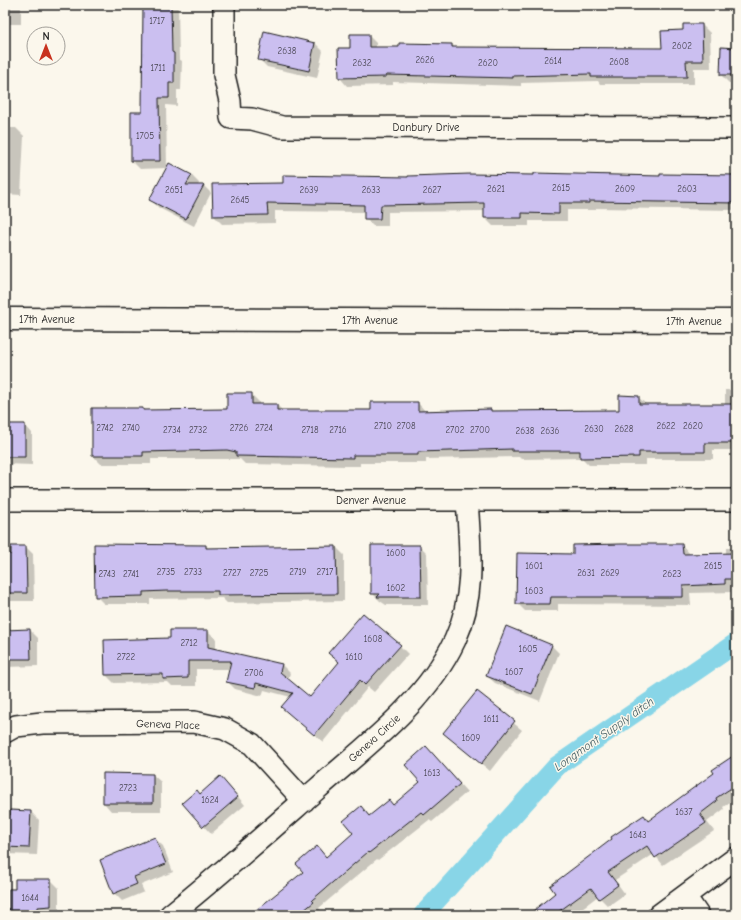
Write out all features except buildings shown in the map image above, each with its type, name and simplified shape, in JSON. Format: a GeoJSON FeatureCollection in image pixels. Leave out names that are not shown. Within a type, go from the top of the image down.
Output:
{"type":"FeatureCollection","features":[{"type":"Feature","properties":{"kind":"main road","name":"17th Avenue"},"geometry":{"type":"LineString","coordinates":[[5,319],[736,321]]}},
{"type":"Feature","properties":{"kind":"street","name":"Danbury Drive"},"geometry":{"type":"LineString","coordinates":[[224,5],[224,75],[230,101],[231,118],[252,119],[282,127],[736,128]]}},
{"type":"Feature","properties":{"kind":"street","name":"Denver Avenue"},"geometry":{"type":"LineString","coordinates":[[5,500],[736,500]]}},
{"type":"Feature","properties":{"kind":"street","name":"Geneva Circle"},"geometry":{"type":"LineString","coordinates":[[170,915],[225,871],[399,717],[426,686],[455,640],[467,604],[472,566],[468,500]]}},
{"type":"Feature","properties":{"kind":"street","name":"Geneva Place"},"geometry":{"type":"LineString","coordinates":[[5,732],[16,726],[42,723],[194,722],[224,729],[252,744],[304,801]]}},
{"type":"Feature","properties":{"kind":"street"},"geometry":{"type":"LineString","coordinates":[[659,915],[736,858]]}},
{"type":"Feature","properties":{"kind":"street"},"geometry":{"type":"LineString","coordinates":[[685,896],[698,915]]}},
{"type":"Feature","properties":{"kind":"waterway","name":"Longmont Supply ditch"},"geometry":{"type":"LineString","coordinates":[[423,915],[557,766],[736,643]]}}]}
